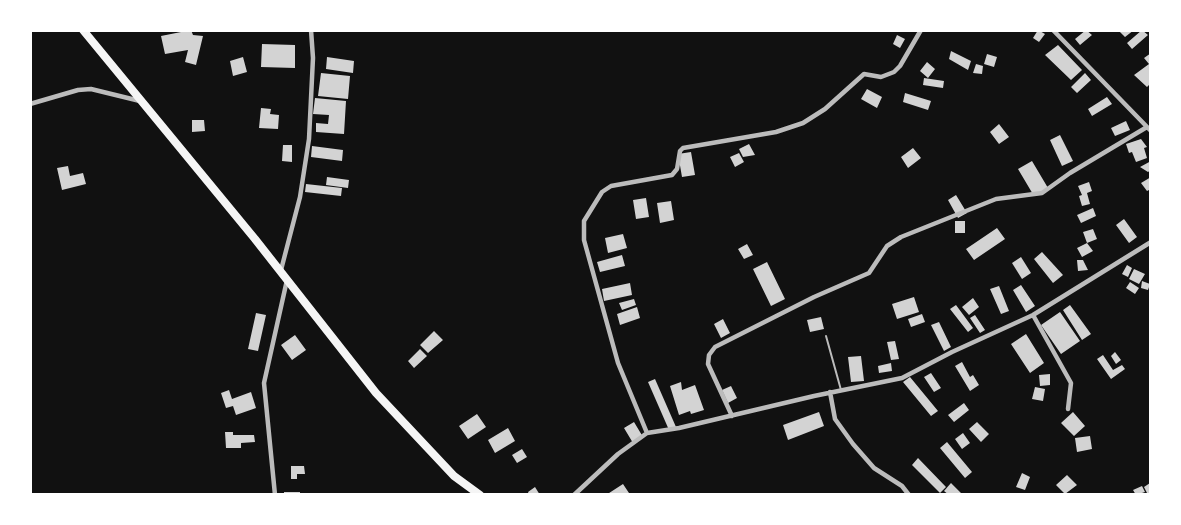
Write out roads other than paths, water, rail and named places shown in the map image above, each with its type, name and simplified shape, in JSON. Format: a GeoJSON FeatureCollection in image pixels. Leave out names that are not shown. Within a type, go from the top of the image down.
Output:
{"type":"FeatureCollection","features":[{"type":"Feature","properties":{"kind":"highway"},"geometry":{"type":"LineString","coordinates":[[83,30],[281,272],[376,393],[454,476],[480,495]]}},
{"type":"Feature","properties":{"kind":"street"},"geometry":{"type":"LineString","coordinates":[[281,272],[300,197],[309,139],[313,58],[311,30]]}},
{"type":"Feature","properties":{"kind":"street"},"geometry":{"type":"LineString","coordinates":[[647,433],[618,363],[584,240],[584,221],[602,192],[611,186],[672,175],[677,169],[680,151],[683,148],[776,132],[803,123],[825,109],[864,74],[881,77],[894,72],[900,66],[921,30]]}},
{"type":"Feature","properties":{"kind":"street"},"geometry":{"type":"LineString","coordinates":[[732,416],[708,364],[709,355],[715,347],[814,297],[869,273],[886,246],[902,237],[996,199],[1042,193],[1070,173],[1149,129],[1053,30]]}},
{"type":"Feature","properties":{"kind":"street"},"geometry":{"type":"LineString","coordinates":[[30,104],[78,90],[91,89],[140,101]]}},
{"type":"Feature","properties":{"kind":"street"},"geometry":{"type":"LineString","coordinates":[[574,495],[618,454],[647,433],[902,378],[1033,315],[1151,242]]}},
{"type":"Feature","properties":{"kind":"street"},"geometry":{"type":"LineString","coordinates":[[275,495],[264,383],[287,280]]}},
{"type":"Feature","properties":{"kind":"street"},"geometry":{"type":"LineString","coordinates":[[1033,315],[1071,383],[1068,409]]}},
{"type":"Feature","properties":{"kind":"street"},"geometry":{"type":"LineString","coordinates":[[830,392],[835,419],[853,444],[874,468],[902,486],[909,495]]}},
{"type":"Feature","properties":{"kind":"lane"},"geometry":{"type":"LineString","coordinates":[[826,336],[841,390]]}}]}
